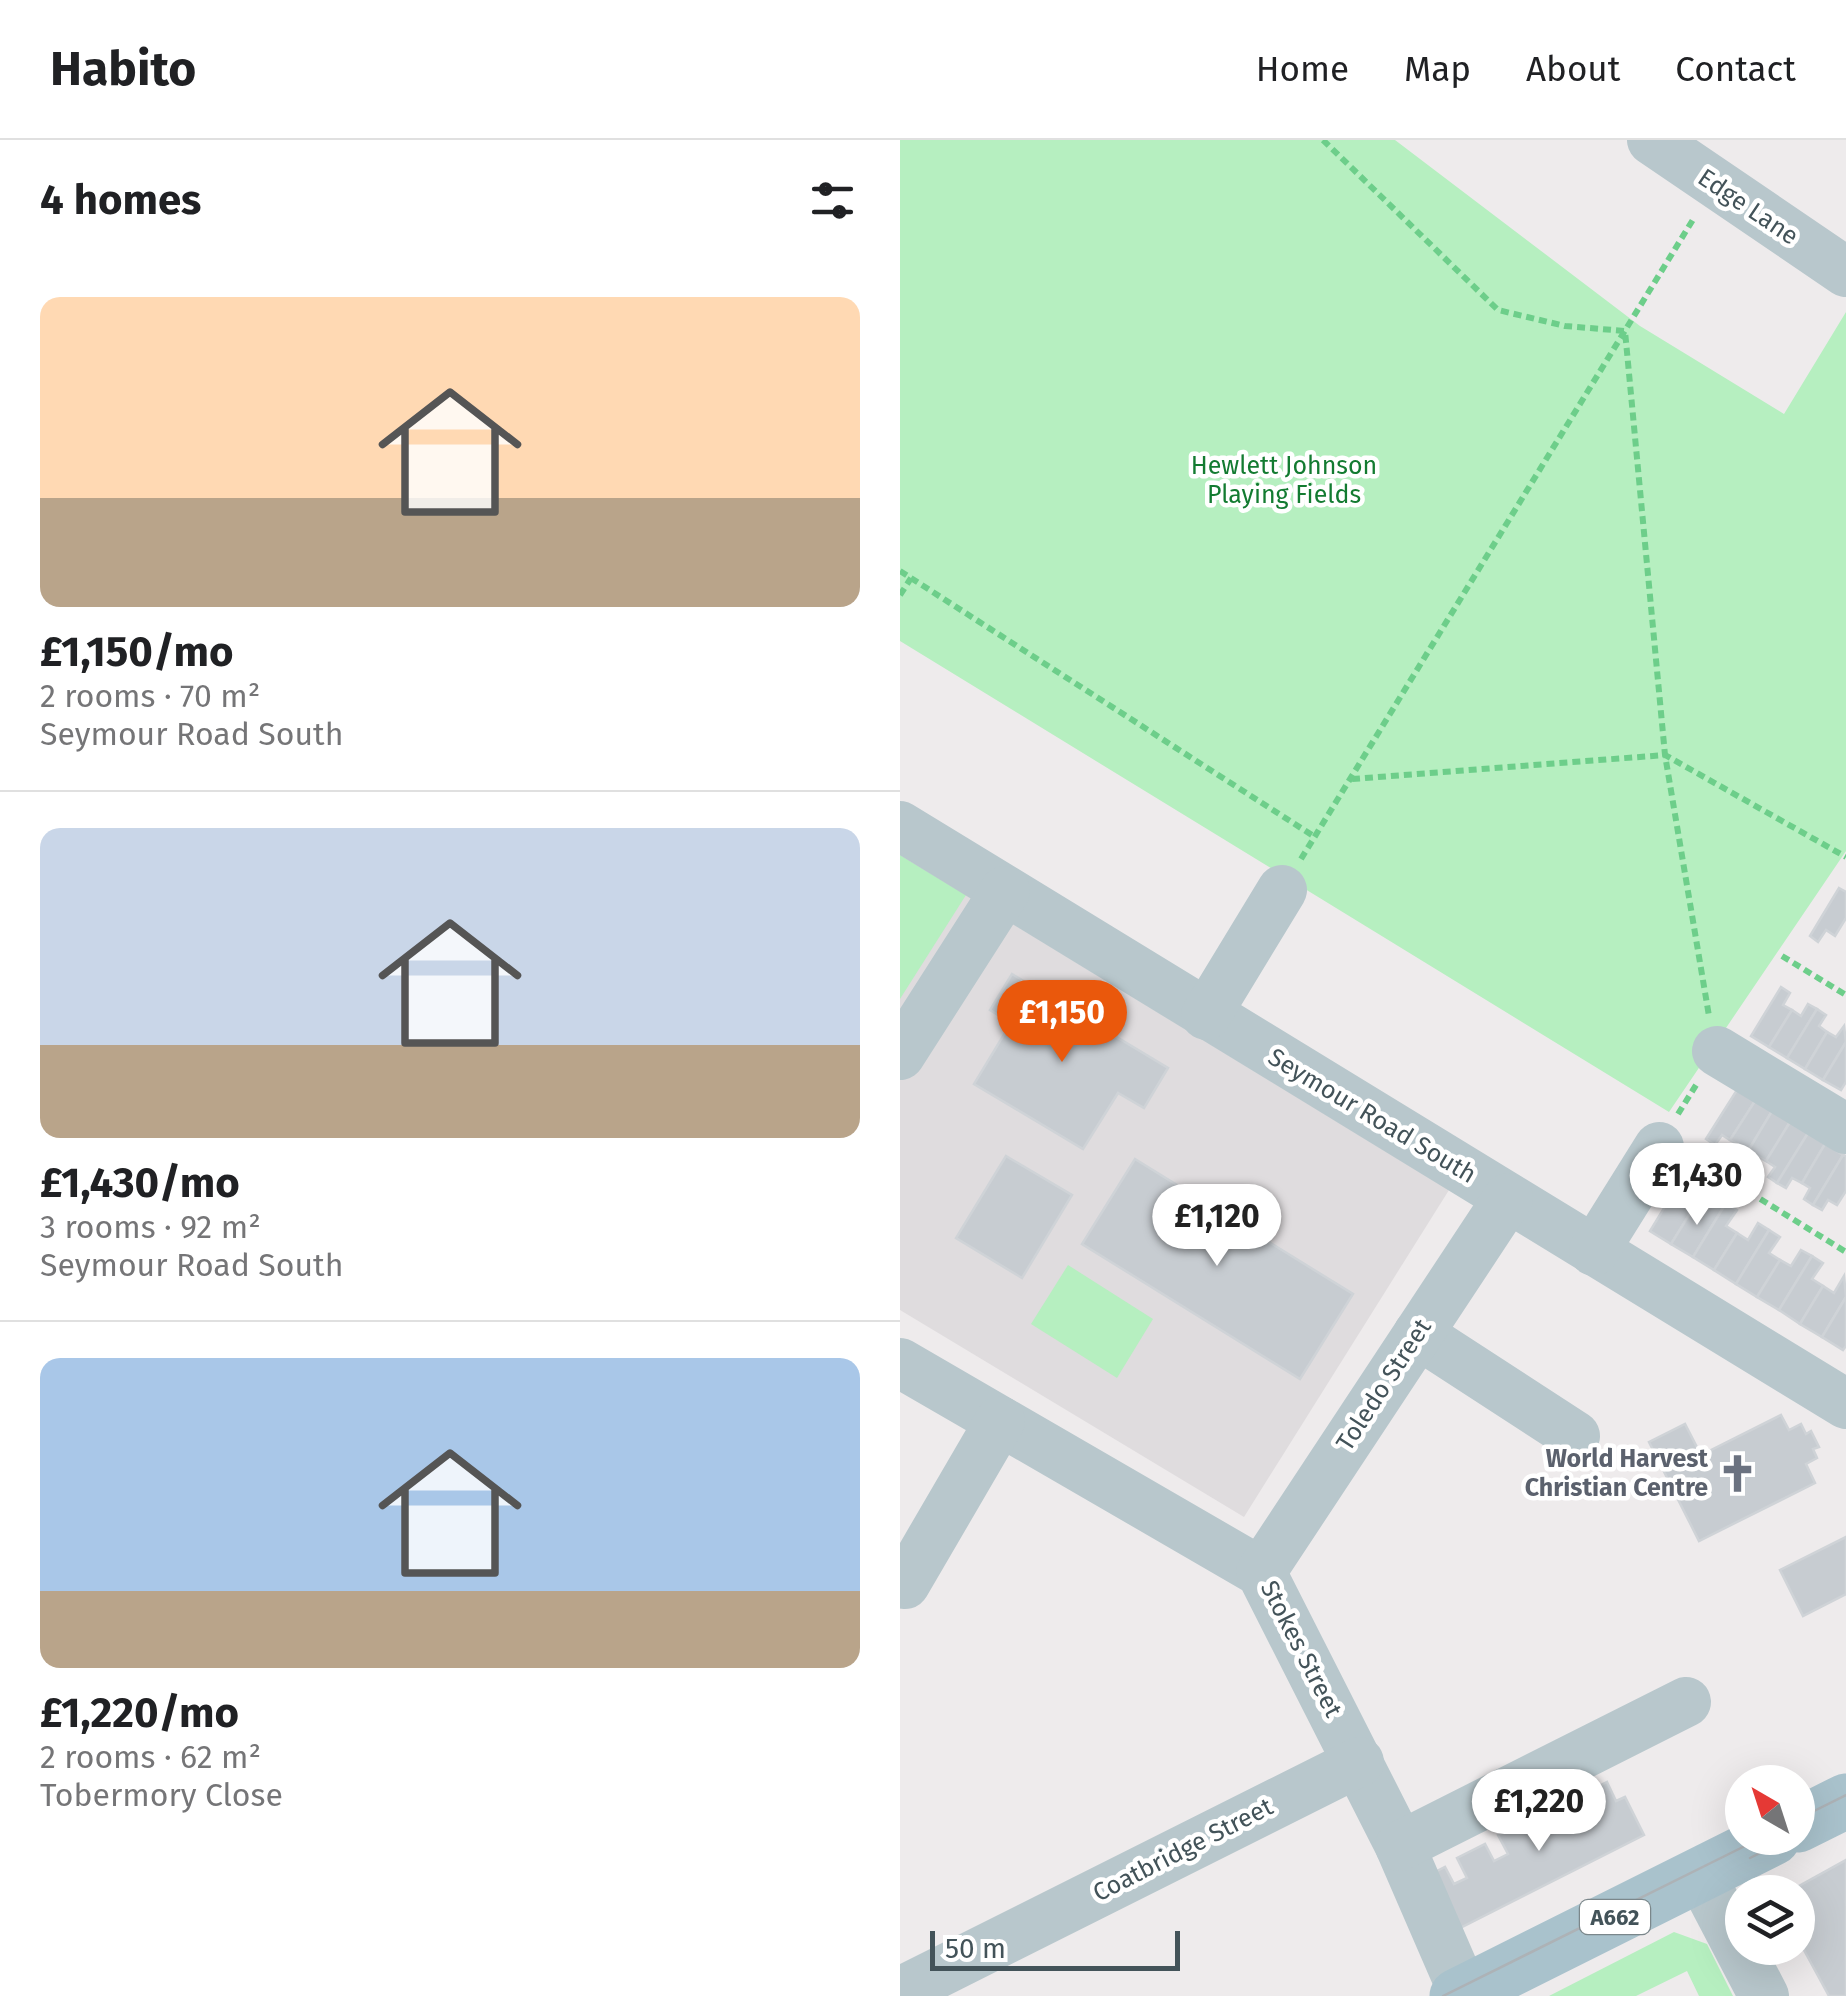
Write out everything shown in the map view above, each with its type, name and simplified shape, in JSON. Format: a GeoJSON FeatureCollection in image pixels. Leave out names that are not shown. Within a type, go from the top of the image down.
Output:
{"type":"FeatureCollection","features":[{"type":"Feature","properties":{"kind":"main road"},"geometry":{"type":"LineString","coordinates":[[1815,1816],[1846,1800]]}},
{"type":"Feature","properties":{"kind":"main road","name":"A662"},"geometry":{"type":"LineString","coordinates":[[1462,1995],[1738,1855]]}},
{"type":"Feature","properties":{"kind":"street","name":"Edge Lane"},"geometry":{"type":"LineString","coordinates":[[1683,155],[1846,272]]}},
{"type":"Feature","properties":{"kind":"street","name":"Seymour Road South"},"geometry":{"type":"LineString","coordinates":[[900,826],[1846,1404]]}},
{"type":"Feature","properties":{"kind":"street"},"geometry":{"type":"LineString","coordinates":[[1206,1016],[1282,890]]}},
{"type":"Feature","properties":{"kind":"street"},"geometry":{"type":"LineString","coordinates":[[900,1055],[1004,891]]}},
{"type":"Feature","properties":{"kind":"street"},"geometry":{"type":"LineString","coordinates":[[1717,1051],[1846,1130]]}},
{"type":"Feature","properties":{"kind":"street"},"geometry":{"type":"LineString","coordinates":[[1594,1252],[1662,1143]]}},
{"type":"Feature","properties":{"kind":"street","name":"Toledo Street"},"geometry":{"type":"LineString","coordinates":[[1261,1572],[1508,1198]]}},
{"type":"Feature","properties":{"kind":"street"},"geometry":{"type":"LineString","coordinates":[[1418,1334],[1575,1436]]}},
{"type":"Feature","properties":{"kind":"street","name":"Stokes Street"},"geometry":{"type":"LineString","coordinates":[[900,1362],[1261,1572],[1400,1846],[1462,1995]]}},
{"type":"Feature","properties":{"kind":"street"},"geometry":{"type":"LineString","coordinates":[[904,1584],[1000,1421]]}},
{"type":"Feature","properties":{"kind":"street"},"geometry":{"type":"LineString","coordinates":[[1400,1846],[1686,1702]]}},
{"type":"Feature","properties":{"kind":"street","name":"Coatbridge Street"},"geometry":{"type":"LineString","coordinates":[[900,1992],[1359,1762]]}},
{"type":"Feature","properties":{"kind":"street"},"geometry":{"type":"LineString","coordinates":[[1700,1874],[1764,1996]]}},
{"type":"Feature","properties":{"kind":"path"},"geometry":{"type":"LineString","coordinates":[[1323,140],[1498,310],[1566,326],[1625,331]]}},
{"type":"Feature","properties":{"kind":"path"},"geometry":{"type":"LineString","coordinates":[[1282,890],[1625,331],[1683,155]]}},
{"type":"Feature","properties":{"kind":"path"},"geometry":{"type":"LineString","coordinates":[[1625,331],[1665,755],[1717,1051],[1662,1143],[1846,1252]]}},
{"type":"Feature","properties":{"kind":"path"},"geometry":{"type":"LineString","coordinates":[[900,571],[1315,837]]}},
{"type":"Feature","properties":{"kind":"path"},"geometry":{"type":"LineString","coordinates":[[900,595],[911,578]]}},
{"type":"Feature","properties":{"kind":"path"},"geometry":{"type":"LineString","coordinates":[[1350,779],[1665,755],[1846,857]]}},
{"type":"Feature","properties":{"kind":"path"},"geometry":{"type":"LineString","coordinates":[[1782,956],[1846,995]]}},
{"type":"Feature","properties":{"kind":"shaded area"},"geometry":{"type":"Polygon","coordinates":[[[900,855],[1449,1190],[1244,1517],[900,1310],[900,855]]]}},
{"type":"Feature","properties":{"kind":"green space","name":"Hewlett Johnson Playing Fields"},"geometry":{"type":"Polygon","coordinates":[[[900,140],[1395,140],[1640,326],[1784,414],[1846,312],[1846,851],[1669,1112],[900,641],[900,140]]]}},
{"type":"Feature","properties":{"kind":"green space"},"geometry":{"type":"Polygon","coordinates":[[[900,855],[966,895],[900,999],[900,855]]]}},
{"type":"Feature","properties":{"kind":"green space"},"geometry":{"type":"Polygon","coordinates":[[[1068,1265],[1153,1319],[1117,1378],[1031,1324],[1068,1265]]]}},
{"type":"Feature","properties":{"kind":"green space"},"geometry":{"type":"Polygon","coordinates":[[[1674,1932],[1707,1944],[1733,1996],[1699,1996],[1687,1971],[1636,1996],[1549,1996],[1674,1932]]]}},
{"type":"Feature","properties":{"kind":"building"},"geometry":{"type":"Polygon","coordinates":[[[1839,888],[1846,892],[1846,918],[1835,936],[1826,930],[1818,942],[1810,936],[1839,888]]]}},
{"type":"Feature","properties":{"kind":"building"},"geometry":{"type":"Polygon","coordinates":[[[1012,974],[1168,1068],[1144,1108],[1118,1093],[1083,1149],[974,1084],[1011,1023],[990,1010],[1012,974]]]}},
{"type":"Feature","properties":{"kind":"building"},"geometry":{"type":"Polygon","coordinates":[[[1781,987],[1790,993],[1783,1005],[1792,1010],[1769,1047],[1751,1036],[1781,987]]]}},
{"type":"Feature","properties":{"kind":"building"},"geometry":{"type":"Polygon","coordinates":[[[1808,1004],[1817,1009],[1787,1058],[1769,1047],[1792,1010],[1801,1016],[1808,1004]]]}},
{"type":"Feature","properties":{"kind":"building"},"geometry":{"type":"Polygon","coordinates":[[[1817,1009],[1826,1015],[1819,1026],[1827,1032],[1805,1069],[1787,1058],[1817,1009]]]}},
{"type":"Feature","properties":{"kind":"building"},"geometry":{"type":"Polygon","coordinates":[[[1844,1026],[1846,1042],[1823,1080],[1805,1069],[1827,1032],[1836,1037],[1844,1026]]]}},
{"type":"Feature","properties":{"kind":"building"},"geometry":{"type":"Polygon","coordinates":[[[1846,1042],[1846,1082],[1841,1090],[1823,1080],[1846,1042]]]}},
{"type":"Feature","properties":{"kind":"building"},"geometry":{"type":"Polygon","coordinates":[[[1737,1090],[1755,1101],[1730,1140],[1722,1135],[1715,1145],[1706,1139],[1737,1090]]]}},
{"type":"Feature","properties":{"kind":"building"},"geometry":{"type":"Polygon","coordinates":[[[1755,1101],[1772,1111],[1742,1161],[1733,1156],[1739,1145],[1730,1140],[1755,1101]]]}},
{"type":"Feature","properties":{"kind":"building"},"geometry":{"type":"Polygon","coordinates":[[[1772,1111],[1790,1122],[1766,1161],[1757,1156],[1751,1167],[1742,1161],[1772,1111]]]}},
{"type":"Feature","properties":{"kind":"building"},"geometry":{"type":"Polygon","coordinates":[[[1790,1122],[1808,1133],[1777,1183],[1768,1177],[1775,1167],[1766,1161],[1790,1122]]]}},
{"type":"Feature","properties":{"kind":"building"},"geometry":{"type":"Polygon","coordinates":[[[1808,1133],[1825,1144],[1802,1183],[1792,1178],[1786,1188],[1777,1183],[1808,1133]]]}},
{"type":"Feature","properties":{"kind":"building"},"geometry":{"type":"Polygon","coordinates":[[[1825,1144],[1843,1155],[1813,1205],[1804,1199],[1810,1188],[1802,1183],[1825,1144]]]}},
{"type":"Feature","properties":{"kind":"building"},"geometry":{"type":"Polygon","coordinates":[[[1843,1155],[1846,1191],[1837,1205],[1828,1200],[1822,1210],[1813,1205],[1843,1155]]]}},
{"type":"Feature","properties":{"kind":"building"},"geometry":{"type":"Polygon","coordinates":[[[1006,1156],[1072,1195],[1022,1278],[956,1238],[1006,1156]]]}},
{"type":"Feature","properties":{"kind":"building"},"geometry":{"type":"Polygon","coordinates":[[[1135,1159],[1353,1294],[1300,1379],[1082,1244],[1135,1159]]]}},
{"type":"Feature","properties":{"kind":"building"},"geometry":{"type":"Polygon","coordinates":[[[1683,1177],[1698,1186],[1688,1203],[1694,1207],[1671,1244],[1650,1231],[1683,1177]]]}},
{"type":"Feature","properties":{"kind":"building"},"geometry":{"type":"Polygon","coordinates":[[[1715,1197],[1726,1203],[1693,1257],[1671,1244],[1694,1207],[1705,1213],[1715,1197]]]}},
{"type":"Feature","properties":{"kind":"building"},"geometry":{"type":"Polygon","coordinates":[[[1726,1203],[1737,1210],[1726,1226],[1737,1233],[1714,1270],[1693,1257],[1726,1203]]]}},
{"type":"Feature","properties":{"kind":"building"},"geometry":{"type":"Polygon","coordinates":[[[1758,1223],[1769,1230],[1736,1284],[1714,1270],[1737,1233],[1748,1240],[1758,1223]]]}},
{"type":"Feature","properties":{"kind":"building"},"geometry":{"type":"Polygon","coordinates":[[[1769,1230],[1780,1237],[1769,1253],[1780,1260],[1757,1297],[1736,1284],[1769,1230]]]}},
{"type":"Feature","properties":{"kind":"building"},"geometry":{"type":"Polygon","coordinates":[[[1801,1250],[1812,1256],[1779,1310],[1757,1297],[1780,1260],[1791,1266],[1801,1250]]]}},
{"type":"Feature","properties":{"kind":"building"},"geometry":{"type":"Polygon","coordinates":[[[1812,1256],[1823,1263],[1812,1279],[1823,1286],[1800,1324],[1779,1310],[1812,1256]]]}},
{"type":"Feature","properties":{"kind":"building"},"geometry":{"type":"Polygon","coordinates":[[[1844,1276],[1846,1297],[1822,1337],[1800,1324],[1823,1286],[1834,1293],[1844,1276]]]}},
{"type":"Feature","properties":{"kind":"building"},"geometry":{"type":"Polygon","coordinates":[[[1846,1297],[1846,1346],[1843,1350],[1822,1337],[1846,1297]]]}},
{"type":"Feature","properties":{"kind":"building","name":"World Harvest Christian Centre"},"geometry":{"type":"Polygon","coordinates":[[[1781,1415],[1789,1430],[1801,1424],[1806,1434],[1811,1431],[1819,1447],[1813,1449],[1817,1458],[1806,1464],[1815,1483],[1699,1541],[1649,1442],[1685,1424],[1701,1455],[1781,1415]]]}},
{"type":"Feature","properties":{"kind":"building"},"geometry":{"type":"Polygon","coordinates":[[[1846,1537],[1846,1594],[1803,1616],[1780,1570],[1846,1537]]]}},
{"type":"Feature","properties":{"kind":"building"},"geometry":{"type":"Polygon","coordinates":[[[1607,1782],[1616,1801],[1625,1797],[1644,1835],[1460,1928],[1433,1873],[1445,1867],[1454,1884],[1467,1878],[1457,1858],[1485,1844],[1494,1861],[1508,1854],[1498,1835],[1528,1820],[1537,1839],[1545,1835],[1535,1816],[1566,1800],[1577,1820],[1588,1814],[1579,1796],[1607,1782]]]}},
{"type":"Feature","properties":{"kind":"building"},"geometry":{"type":"Polygon","coordinates":[[[1846,1860],[1846,1996],[1829,1996],[1812,1965],[1815,1877],[1846,1860]]]}},
{"type":"Feature","properties":{"kind":"tram line"},"geometry":{"type":"LineString","coordinates":[[1815,1810],[1846,1795]]}},
{"type":"Feature","properties":{"kind":"tram line"},"geometry":{"type":"LineString","coordinates":[[1443,1996],[1727,1855]]}},
{"type":"Feature","properties":{"kind":"tram line"},"geometry":{"type":"LineString","coordinates":[[1750,1858],[1756,1855]]}},
{"type":"Feature","properties":{"kind":"place","name":"World Harvest Christian Centre"},"geometry":{"type":"Point","coordinates":[1738,1473]}}]}
